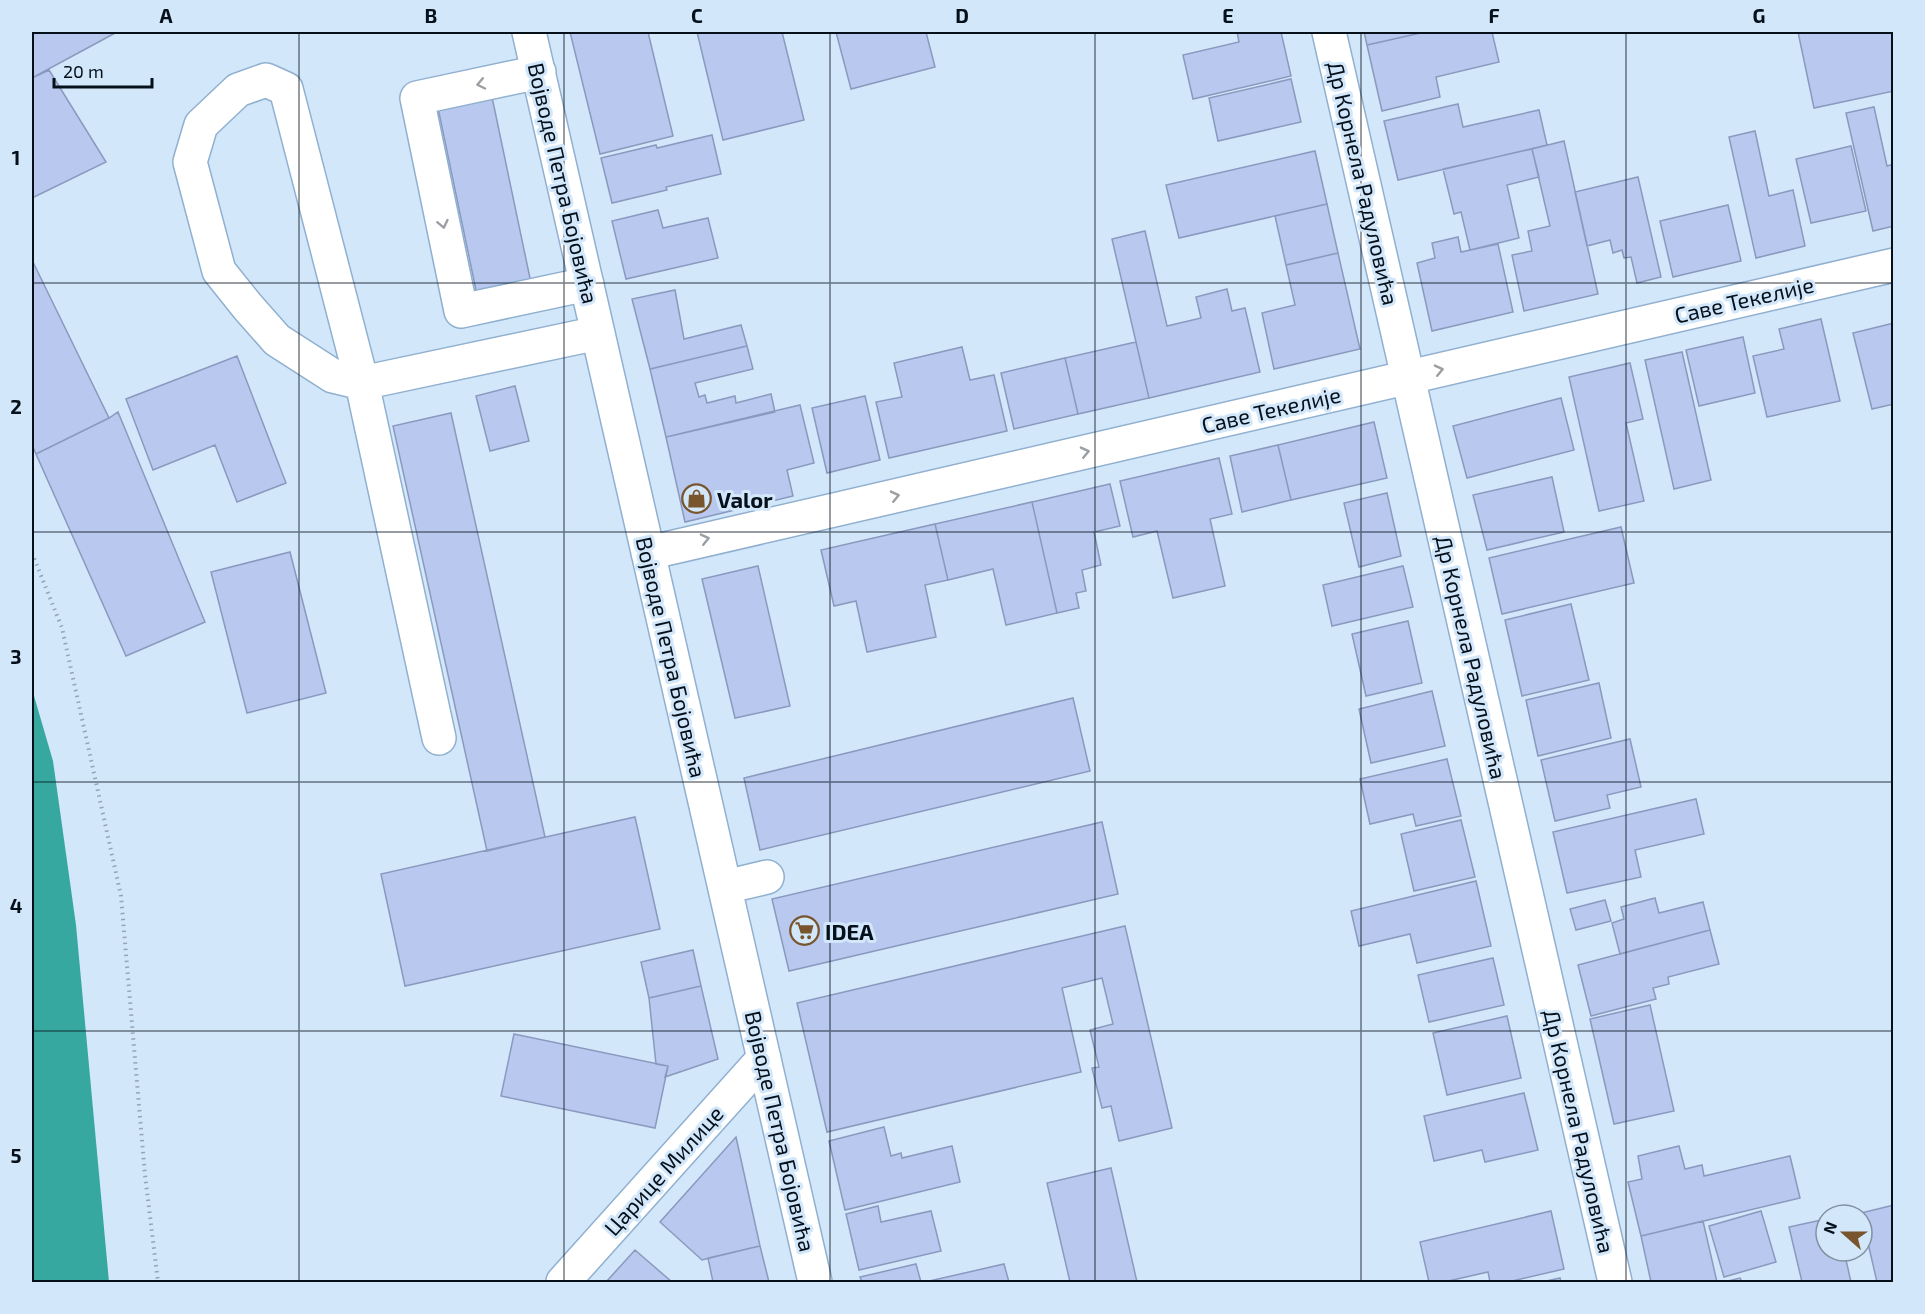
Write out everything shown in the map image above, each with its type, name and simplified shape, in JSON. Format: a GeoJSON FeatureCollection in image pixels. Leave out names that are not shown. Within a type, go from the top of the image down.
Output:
{"type":"FeatureCollection","features":[{"type":"Feature","properties":{"kind":"street","name":"Војводе Петра Бојовића"},"geometry":{"type":"LineString","coordinates":[[530,32],[815,1282]]}},
{"type":"Feature","properties":{"kind":"street","name":"Др Корнела Радуловића"},"geometry":{"type":"LineString","coordinates":[[1329,32],[1615,1282]]}},
{"type":"Feature","properties":{"kind":"street"},"geometry":{"type":"LineString","coordinates":[[539,72],[417,98],[461,311],[587,284]]}},
{"type":"Feature","properties":{"kind":"street"},"geometry":{"type":"LineString","coordinates":[[439,738],[362,383],[286,89],[266,80],[238,90],[201,125],[190,162],[219,271],[277,340],[333,376],[362,383],[598,333]]}},
{"type":"Feature","properties":{"kind":"street","name":"Саве Текелије"},"geometry":{"type":"LineString","coordinates":[[648,553],[1893,265]]}},
{"type":"Feature","properties":{"kind":"street"},"geometry":{"type":"LineString","coordinates":[[725,887],[767,877]]}},
{"type":"Feature","properties":{"kind":"street","name":"Царице Милице"},"geometry":{"type":"LineString","coordinates":[[563,1282],[764,1058]]}},
{"type":"Feature","properties":{"kind":"path"},"geometry":{"type":"LineString","coordinates":[[32,553],[62,628],[121,896],[145,1175],[158,1282]]}},
{"type":"Feature","properties":{"kind":"shaded area"},"geometry":{"type":"Polygon","coordinates":[[[32,689],[53,761],[76,925],[109,1282],[32,1282],[32,689]]]}},
{"type":"Feature","properties":{"kind":"building"},"geometry":{"type":"Polygon","coordinates":[[[32,32],[117,32],[32,78],[32,32]]]}},
{"type":"Feature","properties":{"kind":"building"},"geometry":{"type":"Polygon","coordinates":[[[570,32],[648,32],[673,136],[600,154],[570,32]]]}},
{"type":"Feature","properties":{"kind":"building"},"geometry":{"type":"Polygon","coordinates":[[[697,32],[782,32],[804,120],[723,140],[697,32]]]}},
{"type":"Feature","properties":{"kind":"building"},"geometry":{"type":"Polygon","coordinates":[[[836,32],[926,32],[935,67],[851,89],[836,32]]]}},
{"type":"Feature","properties":{"kind":"building"},"geometry":{"type":"Polygon","coordinates":[[[1237,32],[1281,32],[1291,76],[1193,99],[1183,55],[1239,42],[1237,32]]]}},
{"type":"Feature","properties":{"kind":"building"},"geometry":{"type":"Polygon","coordinates":[[[1364,32],[1425,32],[1367,45],[1364,32]]]}},
{"type":"Feature","properties":{"kind":"building"},"geometry":{"type":"Polygon","coordinates":[[[1425,32],[1492,32],[1499,62],[1436,77],[1440,97],[1382,111],[1367,45],[1425,32]]]}},
{"type":"Feature","properties":{"kind":"building"},"geometry":{"type":"Polygon","coordinates":[[[1798,32],[1891,32],[1894,43],[1894,91],[1814,108],[1798,32]]]}},
{"type":"Feature","properties":{"kind":"building"},"geometry":{"type":"Polygon","coordinates":[[[49,70],[106,162],[32,198],[32,78],[49,70]]]}},
{"type":"Feature","properties":{"kind":"building"},"geometry":{"type":"Polygon","coordinates":[[[1291,79],[1301,122],[1218,141],[1209,98],[1291,79]]]}},
{"type":"Feature","properties":{"kind":"building"},"geometry":{"type":"Polygon","coordinates":[[[492,97],[531,283],[477,295],[438,108],[492,97]]]}},
{"type":"Feature","properties":{"kind":"building"},"geometry":{"type":"Polygon","coordinates":[[[1458,104],[1463,127],[1539,110],[1547,145],[1398,180],[1384,121],[1458,104]]]}},
{"type":"Feature","properties":{"kind":"building"},"geometry":{"type":"Polygon","coordinates":[[[1874,107],[1887,166],[1894,164],[1894,226],[1873,231],[1846,113],[1874,107]]]}},
{"type":"Feature","properties":{"kind":"building"},"geometry":{"type":"Polygon","coordinates":[[[1755,131],[1769,196],[1793,190],[1805,246],[1756,258],[1729,137],[1755,131]]]}},
{"type":"Feature","properties":{"kind":"building"},"geometry":{"type":"Polygon","coordinates":[[[712,135],[721,174],[612,203],[601,158],[712,135]]]}},
{"type":"Feature","properties":{"kind":"building"},"geometry":{"type":"Polygon","coordinates":[[[1564,141],[1598,294],[1524,311],[1512,255],[1532,251],[1528,231],[1550,226],[1532,149],[1564,141]]]}},
{"type":"Feature","properties":{"kind":"building"},"geometry":{"type":"Polygon","coordinates":[[[1851,146],[1866,211],[1811,223],[1796,159],[1851,146]]]}},
{"type":"Feature","properties":{"kind":"building"},"geometry":{"type":"Polygon","coordinates":[[[1532,149],[1539,177],[1507,185],[1519,238],[1470,250],[1461,212],[1454,214],[1443,169],[1532,149]]]}},
{"type":"Feature","properties":{"kind":"building"},"geometry":{"type":"Polygon","coordinates":[[[1315,151],[1327,204],[1179,238],[1166,185],[1315,151]]]}},
{"type":"Feature","properties":{"kind":"building"},"geometry":{"type":"Polygon","coordinates":[[[1638,177],[1661,277],[1637,283],[1631,257],[1624,258],[1622,250],[1613,253],[1610,240],[1587,246],[1575,192],[1638,177]]]}},
{"type":"Feature","properties":{"kind":"building"},"geometry":{"type":"Polygon","coordinates":[[[1327,204],[1338,253],[1286,265],[1275,216],[1327,204]]]}},
{"type":"Feature","properties":{"kind":"building"},"geometry":{"type":"Polygon","coordinates":[[[1728,205],[1741,261],[1673,277],[1660,221],[1728,205]]]}},
{"type":"Feature","properties":{"kind":"building"},"geometry":{"type":"Polygon","coordinates":[[[658,210],[663,228],[708,218],[718,258],[626,279],[612,221],[658,210]]]}},
{"type":"Feature","properties":{"kind":"building"},"geometry":{"type":"Polygon","coordinates":[[[1145,231],[1167,326],[1201,318],[1196,297],[1227,289],[1232,311],[1245,308],[1260,372],[1149,398],[1112,239],[1145,231]]]}},
{"type":"Feature","properties":{"kind":"building"},"geometry":{"type":"Polygon","coordinates":[[[1458,237],[1461,252],[1498,244],[1513,312],[1432,331],[1417,263],[1435,258],[1432,243],[1458,237]]]}},
{"type":"Feature","properties":{"kind":"building"},"geometry":{"type":"Polygon","coordinates":[[[1338,253],[1360,349],[1274,369],[1262,313],[1295,305],[1286,265],[1338,253]]]}},
{"type":"Feature","properties":{"kind":"building"},"geometry":{"type":"Polygon","coordinates":[[[32,260],[109,418],[36,454],[32,445],[32,260]]]}},
{"type":"Feature","properties":{"kind":"building"},"geometry":{"type":"Polygon","coordinates":[[[675,290],[684,339],[741,325],[747,346],[650,369],[632,299],[675,290]]]}},
{"type":"Feature","properties":{"kind":"building"},"geometry":{"type":"Polygon","coordinates":[[[1821,319],[1840,401],[1767,417],[1753,356],[1784,349],[1779,329],[1821,319]]]}},
{"type":"Feature","properties":{"kind":"building"},"geometry":{"type":"Polygon","coordinates":[[[1894,323],[1894,404],[1872,409],[1853,333],[1894,323]]]}},
{"type":"Feature","properties":{"kind":"building"},"geometry":{"type":"Polygon","coordinates":[[[1743,337],[1755,393],[1699,406],[1686,350],[1743,337]]]}},
{"type":"Feature","properties":{"kind":"building"},"geometry":{"type":"Polygon","coordinates":[[[1136,342],[1149,398],[1078,414],[1065,358],[1136,342]]]}},
{"type":"Feature","properties":{"kind":"building"},"geometry":{"type":"Polygon","coordinates":[[[747,346],[753,369],[695,383],[699,397],[705,395],[707,403],[735,396],[736,403],[771,394],[775,412],[666,437],[650,369],[747,346]]]}},
{"type":"Feature","properties":{"kind":"building"},"geometry":{"type":"Polygon","coordinates":[[[962,347],[970,380],[994,375],[1007,431],[889,458],[876,402],[902,397],[894,363],[962,347]]]}},
{"type":"Feature","properties":{"kind":"building"},"geometry":{"type":"Polygon","coordinates":[[[1682,352],[1711,480],[1674,489],[1645,360],[1682,352]]]}},
{"type":"Feature","properties":{"kind":"building"},"geometry":{"type":"Polygon","coordinates":[[[237,356],[286,483],[237,502],[215,445],[153,470],[126,399],[237,356]]]}},
{"type":"Feature","properties":{"kind":"building"},"geometry":{"type":"Polygon","coordinates":[[[1065,358],[1078,414],[1014,429],[1001,373],[1065,358]]]}},
{"type":"Feature","properties":{"kind":"building"},"geometry":{"type":"Polygon","coordinates":[[[1630,363],[1643,419],[1626,423],[1644,501],[1599,511],[1569,377],[1630,363]]]}},
{"type":"Feature","properties":{"kind":"building"},"geometry":{"type":"Polygon","coordinates":[[[515,386],[529,441],[490,451],[476,396],[515,386]]]}},
{"type":"Feature","properties":{"kind":"building"},"geometry":{"type":"Polygon","coordinates":[[[865,396],[880,460],[827,473],[812,408],[865,396]]]}},
{"type":"Feature","properties":{"kind":"building"},"geometry":{"type":"Polygon","coordinates":[[[1561,398],[1574,450],[1467,478],[1453,426],[1561,398]]]}},
{"type":"Feature","properties":{"kind":"building"},"geometry":{"type":"Polygon","coordinates":[[[800,405],[814,463],[787,470],[793,496],[685,522],[666,437],[800,405]]]}},
{"type":"Feature","properties":{"kind":"building"},"geometry":{"type":"Polygon","coordinates":[[[118,412],[205,622],[126,656],[36,454],[118,412]]]}},
{"type":"Feature","properties":{"kind":"building"},"geometry":{"type":"Polygon","coordinates":[[[451,413],[545,837],[487,851],[393,426],[451,413]]]}},
{"type":"Feature","properties":{"kind":"building"},"geometry":{"type":"Polygon","coordinates":[[[1374,422],[1387,478],[1291,500],[1278,445],[1374,422]]]}},
{"type":"Feature","properties":{"kind":"building"},"geometry":{"type":"Polygon","coordinates":[[[1278,445],[1291,500],[1242,512],[1230,456],[1278,445]]]}},
{"type":"Feature","properties":{"kind":"building"},"geometry":{"type":"Polygon","coordinates":[[[1219,458],[1232,514],[1210,519],[1225,586],[1173,598],[1157,531],[1133,537],[1120,481],[1219,458]]]}},
{"type":"Feature","properties":{"kind":"building"},"geometry":{"type":"Polygon","coordinates":[[[1552,477],[1564,532],[1487,550],[1473,495],[1552,477]]]}},
{"type":"Feature","properties":{"kind":"building"},"geometry":{"type":"Polygon","coordinates":[[[1110,484],[1120,526],[1094,532],[1101,565],[1082,570],[1086,591],[1076,593],[1079,608],[1057,613],[1032,502],[1110,484]]]}},
{"type":"Feature","properties":{"kind":"building"},"geometry":{"type":"Polygon","coordinates":[[[1387,493],[1401,556],[1359,567],[1344,503],[1387,493]]]}},
{"type":"Feature","properties":{"kind":"building"},"geometry":{"type":"Polygon","coordinates":[[[1032,502],[1057,613],[1006,625],[993,569],[948,580],[935,524],[1032,502]]]}},
{"type":"Feature","properties":{"kind":"building"},"geometry":{"type":"Polygon","coordinates":[[[935,524],[948,580],[925,585],[936,637],[867,652],[856,601],[834,606],[821,550],[935,524]]]}},
{"type":"Feature","properties":{"kind":"building"},"geometry":{"type":"Polygon","coordinates":[[[1621,527],[1634,583],[1502,614],[1489,558],[1621,527]]]}},
{"type":"Feature","properties":{"kind":"building"},"geometry":{"type":"Polygon","coordinates":[[[290,552],[326,693],[247,713],[211,572],[290,552]]]}},
{"type":"Feature","properties":{"kind":"building"},"geometry":{"type":"Polygon","coordinates":[[[758,566],[790,706],[735,718],[702,579],[758,566]]]}},
{"type":"Feature","properties":{"kind":"building"},"geometry":{"type":"Polygon","coordinates":[[[1403,566],[1413,607],[1332,626],[1323,585],[1403,566]]]}},
{"type":"Feature","properties":{"kind":"building"},"geometry":{"type":"Polygon","coordinates":[[[1571,604],[1589,680],[1522,696],[1505,620],[1571,604]]]}},
{"type":"Feature","properties":{"kind":"building"},"geometry":{"type":"Polygon","coordinates":[[[1408,621],[1422,683],[1366,696],[1352,634],[1408,621]]]}},
{"type":"Feature","properties":{"kind":"building"},"geometry":{"type":"Polygon","coordinates":[[[1599,683],[1611,738],[1538,756],[1526,700],[1599,683]]]}},
{"type":"Feature","properties":{"kind":"building"},"geometry":{"type":"Polygon","coordinates":[[[1432,691],[1445,746],[1371,763],[1359,709],[1432,691]]]}},
{"type":"Feature","properties":{"kind":"building"},"geometry":{"type":"Polygon","coordinates":[[[1073,698],[1090,771],[760,850],[744,778],[1073,698]]]}},
{"type":"Feature","properties":{"kind":"building"},"geometry":{"type":"Polygon","coordinates":[[[1630,739],[1641,787],[1607,795],[1610,808],[1555,821],[1541,760],[1630,739]]]}},
{"type":"Feature","properties":{"kind":"building"},"geometry":{"type":"Polygon","coordinates":[[[1447,759],[1461,816],[1416,826],[1413,814],[1370,824],[1360,779],[1447,759]]]}},
{"type":"Feature","properties":{"kind":"building"},"geometry":{"type":"Polygon","coordinates":[[[1696,799],[1704,834],[1635,850],[1641,877],[1567,893],[1553,832],[1696,799]]]}},
{"type":"Feature","properties":{"kind":"building"},"geometry":{"type":"Polygon","coordinates":[[[635,817],[660,929],[405,986],[381,874],[635,817]]]}},
{"type":"Feature","properties":{"kind":"building"},"geometry":{"type":"Polygon","coordinates":[[[1461,820],[1475,877],[1414,891],[1401,834],[1461,820]]]}},
{"type":"Feature","properties":{"kind":"building"},"geometry":{"type":"Polygon","coordinates":[[[1102,822],[1118,894],[789,971],[772,899],[1102,822]]]}},
{"type":"Feature","properties":{"kind":"building"},"geometry":{"type":"Polygon","coordinates":[[[1476,881],[1491,946],[1417,963],[1410,934],[1359,946],[1351,911],[1476,881]]]}},
{"type":"Feature","properties":{"kind":"building"},"geometry":{"type":"Polygon","coordinates":[[[1655,898],[1659,913],[1703,902],[1710,930],[1620,954],[1612,923],[1624,919],[1621,907],[1655,898]]]}},
{"type":"Feature","properties":{"kind":"building"},"geometry":{"type":"Polygon","coordinates":[[[1605,900],[1611,921],[1576,930],[1570,909],[1605,900]]]}},
{"type":"Feature","properties":{"kind":"building"},"geometry":{"type":"Polygon","coordinates":[[[1125,926],[1172,1128],[1119,1141],[1111,1106],[1102,1108],[1092,1068],[1099,1067],[1090,1030],[1113,1024],[1102,978],[1062,988],[1081,1072],[827,1132],[797,1003],[1125,926]]]}},
{"type":"Feature","properties":{"kind":"building"},"geometry":{"type":"Polygon","coordinates":[[[1710,930],[1719,964],[1668,977],[1669,984],[1653,988],[1656,999],[1591,1016],[1578,965],[1710,930]]]}},
{"type":"Feature","properties":{"kind":"building"},"geometry":{"type":"Polygon","coordinates":[[[693,950],[701,986],[649,998],[641,962],[693,950]]]}},
{"type":"Feature","properties":{"kind":"building"},"geometry":{"type":"Polygon","coordinates":[[[1493,958],[1504,1005],[1429,1022],[1418,975],[1493,958]]]}},
{"type":"Feature","properties":{"kind":"building"},"geometry":{"type":"Polygon","coordinates":[[[701,986],[718,1059],[665,1077],[668,1066],[656,1064],[649,998],[701,986]]]}},
{"type":"Feature","properties":{"kind":"building"},"geometry":{"type":"Polygon","coordinates":[[[1650,1005],[1674,1111],[1614,1124],[1590,1019],[1650,1005]]]}},
{"type":"Feature","properties":{"kind":"building"},"geometry":{"type":"Polygon","coordinates":[[[1507,1016],[1521,1078],[1447,1095],[1433,1033],[1507,1016]]]}},
{"type":"Feature","properties":{"kind":"building"},"geometry":{"type":"Polygon","coordinates":[[[514,1034],[668,1066],[655,1128],[501,1096],[514,1034]]]}},
{"type":"Feature","properties":{"kind":"building"},"geometry":{"type":"Polygon","coordinates":[[[1524,1093],[1538,1150],[1485,1162],[1482,1150],[1434,1161],[1424,1116],[1524,1093]]]}},
{"type":"Feature","properties":{"kind":"building"},"geometry":{"type":"Polygon","coordinates":[[[884,1127],[891,1156],[901,1153],[902,1158],[952,1146],[960,1182],[845,1210],[829,1141],[884,1127]]]}},
{"type":"Feature","properties":{"kind":"building"},"geometry":{"type":"Polygon","coordinates":[[[736,1137],[760,1246],[702,1260],[660,1222],[736,1137]]]}},
{"type":"Feature","properties":{"kind":"building"},"geometry":{"type":"Polygon","coordinates":[[[1679,1146],[1685,1169],[1702,1165],[1704,1176],[1790,1156],[1800,1198],[1641,1236],[1628,1182],[1642,1179],[1638,1156],[1679,1146]]]}},
{"type":"Feature","properties":{"kind":"building"},"geometry":{"type":"Polygon","coordinates":[[[1111,1168],[1137,1282],[1070,1282],[1047,1183],[1111,1168]]]}},
{"type":"Feature","properties":{"kind":"building"},"geometry":{"type":"Polygon","coordinates":[[[1894,1205],[1894,1282],[1877,1282],[1873,1263],[1874,1210],[1894,1205]]]}},
{"type":"Feature","properties":{"kind":"building"},"geometry":{"type":"Polygon","coordinates":[[[878,1206],[881,1222],[931,1211],[941,1251],[859,1270],[846,1214],[878,1206]]]}},
{"type":"Feature","properties":{"kind":"building"},"geometry":{"type":"Polygon","coordinates":[[[1551,1211],[1564,1269],[1508,1282],[1490,1282],[1488,1272],[1444,1282],[1429,1282],[1420,1242],[1551,1211]]]}},
{"type":"Feature","properties":{"kind":"building"},"geometry":{"type":"Polygon","coordinates":[[[1761,1211],[1776,1262],[1724,1277],[1709,1226],[1761,1211]]]}},
{"type":"Feature","properties":{"kind":"building"},"geometry":{"type":"Polygon","coordinates":[[[1703,1221],[1717,1282],[1651,1282],[1641,1236],[1703,1221]]]}},
{"type":"Feature","properties":{"kind":"building"},"geometry":{"type":"Polygon","coordinates":[[[1814,1222],[1814,1263],[1847,1263],[1851,1282],[1802,1282],[1789,1227],[1814,1222]]]}},
{"type":"Feature","properties":{"kind":"building"},"geometry":{"type":"Polygon","coordinates":[[[760,1246],[769,1282],[713,1282],[708,1258],[760,1246]]]}},
{"type":"Feature","properties":{"kind":"building"},"geometry":{"type":"Polygon","coordinates":[[[635,1250],[672,1282],[606,1282],[635,1250]]]}},
{"type":"Feature","properties":{"kind":"building"},"geometry":{"type":"Polygon","coordinates":[[[916,1264],[921,1282],[862,1282],[860,1277],[916,1264]]]}},
{"type":"Feature","properties":{"kind":"building"},"geometry":{"type":"Polygon","coordinates":[[[1004,1264],[1009,1282],[925,1282],[1004,1264]]]}},
{"type":"Feature","properties":{"kind":"building"},"geometry":{"type":"Polygon","coordinates":[[[1560,1278],[1561,1282],[1542,1282],[1560,1278]]]}},
{"type":"Feature","properties":{"kind":"building"},"geometry":{"type":"Polygon","coordinates":[[[1740,1278],[1742,1282],[1724,1282],[1740,1278]]]}},
{"type":"Feature","properties":{"kind":"place","name":"Valor"},"geometry":{"type":"Point","coordinates":[696,499]}},
{"type":"Feature","properties":{"kind":"place","name":"IDEA"},"geometry":{"type":"Point","coordinates":[804,931]}}]}
